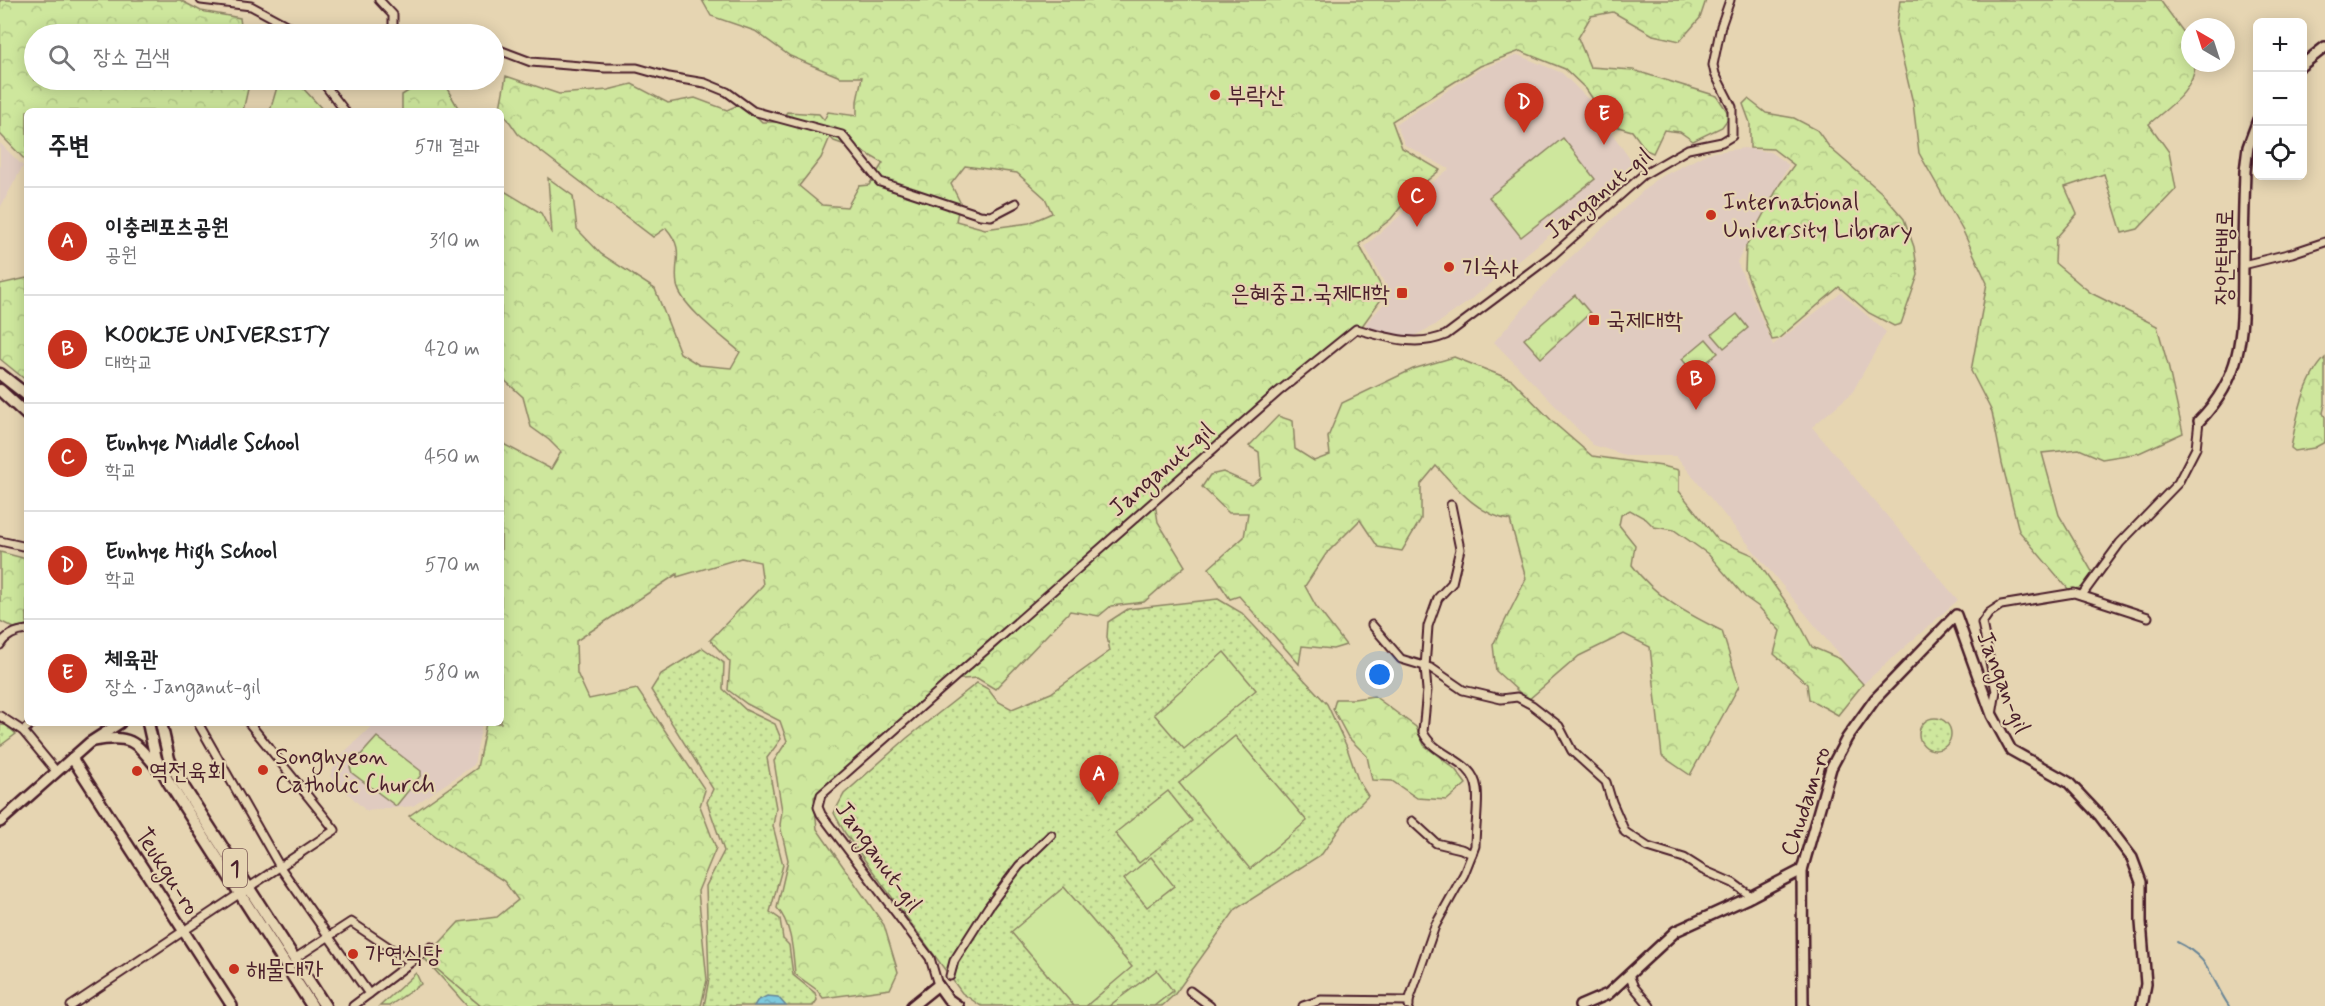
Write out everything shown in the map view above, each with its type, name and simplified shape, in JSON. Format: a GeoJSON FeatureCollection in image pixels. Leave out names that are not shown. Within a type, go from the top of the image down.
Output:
{"type":"FeatureCollection","features":[{"type":"Feature","properties":{"kind":"main road"},"geometry":{"type":"LineString","coordinates":[[0,374],[24,393]]}},
{"type":"Feature","properties":{"kind":"main road"},"geometry":{"type":"LineString","coordinates":[[0,390],[24,412]]}},
{"type":"Feature","properties":{"kind":"main road","name":"1"},"geometry":{"type":"LineString","coordinates":[[149,726],[156,759],[164,773],[244,892],[294,959],[325,1006]]}},
{"type":"Feature","properties":{"kind":"main road","name":"1"},"geometry":{"type":"LineString","coordinates":[[162,726],[169,759],[181,783],[312,1006]]}},
{"type":"Feature","properties":{"kind":"street"},"geometry":{"type":"LineString","coordinates":[[201,0],[251,6],[284,24]]}},
{"type":"Feature","properties":{"kind":"street"},"geometry":{"type":"LineString","coordinates":[[380,0],[393,15],[393,24]]}},
{"type":"Feature","properties":{"kind":"street","name":"Janganut-gil"},"geometry":{"type":"LineString","coordinates":[[938,985],[930,958],[821,814],[818,807],[821,795],[1278,392],[1356,329],[1398,341],[1415,342],[1446,335],[1554,254],[1643,175],[1688,149],[1722,142],[1732,136],[1734,122],[1732,106],[1715,74],[1713,65],[1721,26],[1730,0]]}},
{"type":"Feature","properties":{"kind":"street"},"geometry":{"type":"LineString","coordinates":[[2307,61],[2325,47]]}},
{"type":"Feature","properties":{"kind":"street"},"geometry":{"type":"LineString","coordinates":[[504,52],[531,62],[605,68],[637,68],[669,77],[705,83],[727,92],[753,111],[842,135],[880,182],[980,215],[991,216],[1016,203]]}},
{"type":"Feature","properties":{"kind":"street"},"geometry":{"type":"LineString","coordinates":[[329,90],[343,108]]}},
{"type":"Feature","properties":{"kind":"street","name":"장안탁뱅로"},"geometry":{"type":"LineString","coordinates":[[2199,422],[2212,408],[2230,378],[2243,326],[2245,171],[2248,147],[2256,126]]}},
{"type":"Feature","properties":{"kind":"street"},"geometry":{"type":"LineString","coordinates":[[2243,265],[2325,242]]}},
{"type":"Feature","properties":{"kind":"street"},"geometry":{"type":"LineString","coordinates":[[2082,595],[2120,543],[2178,483],[2196,448],[2199,422]]}},
{"type":"Feature","properties":{"kind":"street"},"geometry":{"type":"LineString","coordinates":[[1303,1006],[1321,999],[1409,1003],[1435,926],[1464,874],[1475,846],[1477,787],[1473,777],[1462,763],[1433,747],[1423,732],[1427,690],[1425,667],[1428,626],[1438,598],[1452,583],[1460,549],[1451,505]]}},
{"type":"Feature","properties":{"kind":"street"},"geometry":{"type":"LineString","coordinates":[[0,541],[24,546]]}},
{"type":"Feature","properties":{"kind":"street"},"geometry":{"type":"LineString","coordinates":[[1992,715],[1996,691],[1982,623],[1994,608],[2010,602],[2065,593],[2082,595],[2148,617]]}},
{"type":"Feature","properties":{"kind":"street","name":"Jangan-gil"},"geometry":{"type":"LineString","coordinates":[[1956,615],[1992,715],[2011,750],[2068,783],[2100,816],[2132,858],[2141,882],[2141,922],[2146,984],[2142,1006]]}},
{"type":"Feature","properties":{"kind":"street","name":"Chudam-ro"},"geometry":{"type":"LineString","coordinates":[[1803,1006],[1802,870],[1831,768],[1847,738],[1875,699],[1956,615]]}},
{"type":"Feature","properties":{"kind":"street"},"geometry":{"type":"LineString","coordinates":[[1372,625],[1401,659],[1431,668],[1463,690],[1501,699],[1517,697],[1532,705],[1559,726],[1572,751],[1606,782],[1625,832],[1648,847],[1684,858],[1703,870],[1733,883],[1752,897]]}},
{"type":"Feature","properties":{"kind":"street"},"geometry":{"type":"LineString","coordinates":[[0,645],[3,638],[24,630]]}},
{"type":"Feature","properties":{"kind":"street"},"geometry":{"type":"LineString","coordinates":[[0,716],[23,731],[56,771]]}},
{"type":"Feature","properties":{"kind":"street"},"geometry":{"type":"LineString","coordinates":[[23,731],[29,726]]}},
{"type":"Feature","properties":{"kind":"street"},"geometry":{"type":"LineString","coordinates":[[0,822],[72,758],[103,726]]}},
{"type":"Feature","properties":{"kind":"street"},"geometry":{"type":"LineString","coordinates":[[88,742],[115,726]]}},
{"type":"Feature","properties":{"kind":"street"},"geometry":{"type":"LineString","coordinates":[[201,726],[280,867],[369,994]]}},
{"type":"Feature","properties":{"kind":"street"},"geometry":{"type":"LineString","coordinates":[[72,1006],[335,830],[251,726]]}},
{"type":"Feature","properties":{"kind":"street"},"geometry":{"type":"LineString","coordinates":[[88,742],[115,737],[131,740],[164,773]]}},
{"type":"Feature","properties":{"kind":"street","name":"Teukgu-ro"},"geometry":{"type":"LineString","coordinates":[[72,758],[232,1006]]}},
{"type":"Feature","properties":{"kind":"street"},"geometry":{"type":"LineString","coordinates":[[1412,821],[1436,843],[1472,854]]}},
{"type":"Feature","properties":{"kind":"street"},"geometry":{"type":"LineString","coordinates":[[950,976],[954,961],[989,906],[1019,866],[1051,835]]}},
{"type":"Feature","properties":{"kind":"street"},"geometry":{"type":"LineString","coordinates":[[1580,1006],[1608,994],[1676,931],[1752,897],[1802,870]]}},
{"type":"Feature","properties":{"kind":"street"},"geometry":{"type":"LineString","coordinates":[[294,959],[351,922],[411,962]]}},
{"type":"Feature","properties":{"kind":"street"},"geometry":{"type":"LineString","coordinates":[[352,1006],[431,947]]}},
{"type":"Feature","properties":{"kind":"street"},"geometry":{"type":"LineString","coordinates":[[1629,975],[1634,987],[1650,1006]]}},
{"type":"Feature","properties":{"kind":"street"},"geometry":{"type":"LineString","coordinates":[[912,1006],[938,985],[948,999],[958,1006]]}},
{"type":"Feature","properties":{"kind":"street"},"geometry":{"type":"LineString","coordinates":[[1191,991],[1210,1006]]}},
{"type":"Feature","properties":{"kind":"shaded area"},"geometry":{"type":"Polygon","coordinates":[[[1518,55],[1562,73],[1589,100],[1634,165],[1472,299],[1437,324],[1408,339],[1365,329],[1367,322],[1391,296],[1365,246],[1402,214],[1425,188],[1449,169],[1405,145],[1396,124],[1479,70],[1518,55]]]}},
{"type":"Feature","properties":{"kind":"shaded area"},"geometry":{"type":"Polygon","coordinates":[[[0,143],[23,166],[0,208],[0,143]]]}},
{"type":"Feature","properties":{"kind":"shaded area"},"geometry":{"type":"Polygon","coordinates":[[[1744,148],[1770,152],[1789,165],[1737,262],[1773,345],[1841,293],[1886,332],[1852,393],[1812,427],[1958,600],[1863,684],[1676,456],[1628,456],[1593,445],[1494,342],[1560,267],[1655,180],[1708,153],[1744,148]]]}},
{"type":"Feature","properties":{"kind":"shaded area"},"geometry":{"type":"Polygon","coordinates":[[[372,726],[481,726],[474,765],[413,806],[366,811],[330,776],[338,758],[372,726]]]}},
{"type":"Feature","properties":{"kind":"green space"},"geometry":{"type":"Polygon","coordinates":[[[0,0],[180,0],[201,11],[240,18],[241,24],[24,24],[24,90],[248,90],[244,108],[24,108],[24,159],[0,134],[0,0]]]}},
{"type":"Feature","properties":{"kind":"green space"},"geometry":{"type":"Polygon","coordinates":[[[702,0],[1706,0],[1700,18],[1680,41],[1653,35],[1613,12],[1591,16],[1578,38],[1590,67],[1633,70],[1717,96],[1730,116],[1722,127],[1693,141],[1680,132],[1664,130],[1653,153],[1646,150],[1632,131],[1611,125],[1586,89],[1565,69],[1520,51],[1480,66],[1392,121],[1402,148],[1440,170],[1414,191],[1391,219],[1359,244],[1385,294],[1362,326],[1279,392],[1155,503],[1158,522],[1185,566],[1144,602],[1111,606],[1099,616],[1070,611],[995,689],[977,678],[949,680],[814,797],[817,829],[884,925],[898,972],[890,989],[823,998],[817,990],[795,974],[789,930],[777,908],[788,860],[780,825],[782,811],[774,761],[787,741],[780,721],[747,704],[728,690],[730,662],[710,640],[763,585],[760,562],[741,558],[677,577],[677,574],[576,641],[577,673],[589,699],[637,689],[705,790],[700,806],[716,848],[698,891],[707,980],[701,1006],[481,1006],[425,959],[459,922],[497,917],[518,900],[504,881],[452,848],[409,816],[477,768],[485,726],[504,726],[504,443],[551,469],[561,452],[531,427],[523,397],[504,380],[504,191],[541,213],[552,234],[548,178],[573,196],[577,229],[601,254],[655,289],[680,353],[699,365],[731,368],[740,352],[694,312],[680,293],[676,276],[678,256],[676,243],[666,228],[653,237],[518,134],[504,114],[504,108],[500,108],[506,76],[559,94],[608,90],[632,84],[668,103],[695,98],[727,110],[743,103],[762,122],[779,122],[787,112],[819,114],[824,120],[828,112],[857,116],[857,101],[862,77],[840,77],[790,56],[755,31],[711,16],[702,0]],[[830,137],[821,158],[799,186],[822,205],[847,207],[859,186],[869,185],[883,163],[862,151],[834,141],[830,137]],[[965,166],[951,184],[960,202],[956,221],[985,229],[1029,223],[1052,213],[1045,198],[1017,173],[965,166]]]}},
{"type":"Feature","properties":{"kind":"green space"},"geometry":{"type":"Polygon","coordinates":[[[1900,0],[2160,0],[2181,29],[2181,72],[2194,72],[2191,82],[2172,105],[2149,124],[2169,152],[2176,189],[2138,229],[2122,233],[2104,174],[2065,187],[2077,214],[2056,238],[2055,263],[2091,293],[2157,326],[2183,433],[2139,453],[2102,459],[2079,449],[2042,453],[2059,515],[2094,575],[2086,587],[2069,590],[2019,531],[1992,412],[1971,371],[1987,283],[1963,231],[1919,153],[1913,103],[1896,31],[1900,0]]]}},
{"type":"Feature","properties":{"kind":"green space"},"geometry":{"type":"Polygon","coordinates":[[[276,90],[305,90],[321,108],[271,108],[276,90]]]}},
{"type":"Feature","properties":{"kind":"green space"},"geometry":{"type":"Polygon","coordinates":[[[410,90],[448,90],[458,108],[402,108],[402,95],[410,90]]]}},
{"type":"Feature","properties":{"kind":"green space"},"geometry":{"type":"Polygon","coordinates":[[[1748,99],[1766,113],[1794,118],[1817,130],[1830,148],[1881,192],[1904,219],[1914,247],[1918,275],[1901,324],[1894,326],[1869,313],[1839,287],[1778,339],[1772,340],[1745,270],[1746,246],[1780,184],[1794,165],[1773,149],[1750,148],[1750,123],[1743,104],[1748,99]]]}},
{"type":"Feature","properties":{"kind":"green space"},"geometry":{"type":"Polygon","coordinates":[[[1563,138],[1595,179],[1521,237],[1489,197],[1563,138]]]}},
{"type":"Feature","properties":{"kind":"green space"},"geometry":{"type":"Polygon","coordinates":[[[24,279],[24,379],[0,359],[0,284],[24,279]]]}},
{"type":"Feature","properties":{"kind":"green space"},"geometry":{"type":"Polygon","coordinates":[[[1575,295],[1590,313],[1541,358],[1524,339],[1575,295]]]}},
{"type":"Feature","properties":{"kind":"green space"},"geometry":{"type":"Polygon","coordinates":[[[1737,314],[1748,328],[1724,348],[1712,334],[1737,314]]]}},
{"type":"Feature","properties":{"kind":"green space"},"geometry":{"type":"Polygon","coordinates":[[[1706,339],[1718,353],[1693,373],[1682,359],[1706,339]]]}},
{"type":"Feature","properties":{"kind":"green space"},"geometry":{"type":"Polygon","coordinates":[[[1454,357],[1512,380],[1554,423],[1592,456],[1679,470],[1679,491],[1718,540],[1753,555],[1795,615],[1812,647],[1840,659],[1863,684],[1838,715],[1809,699],[1807,684],[1774,654],[1780,631],[1759,607],[1745,597],[1708,554],[1674,530],[1654,527],[1646,519],[1630,510],[1621,515],[1619,525],[1635,545],[1632,565],[1662,595],[1685,611],[1722,631],[1739,686],[1690,775],[1662,756],[1650,647],[1624,634],[1579,656],[1528,700],[1496,671],[1493,645],[1526,579],[1510,520],[1478,507],[1436,466],[1421,484],[1421,519],[1402,551],[1378,547],[1360,520],[1326,554],[1305,586],[1316,606],[1346,645],[1333,649],[1302,646],[1299,664],[1239,596],[1230,599],[1209,568],[1244,537],[1248,513],[1229,513],[1202,487],[1210,475],[1223,472],[1252,485],[1261,478],[1259,452],[1249,446],[1278,416],[1293,421],[1295,449],[1314,461],[1330,455],[1328,437],[1342,403],[1413,369],[1454,357]]]}},
{"type":"Feature","properties":{"kind":"green space"},"geometry":{"type":"Polygon","coordinates":[[[2325,358],[2323,413],[2325,442],[2314,448],[2295,451],[2291,448],[2302,400],[2312,377],[2325,358]]]}},
{"type":"Feature","properties":{"kind":"green space"},"geometry":{"type":"Polygon","coordinates":[[[0,552],[24,558],[24,626],[14,628],[0,621],[0,552]]]}},
{"type":"Feature","properties":{"kind":"green space"},"geometry":{"type":"Polygon","coordinates":[[[1218,599],[1242,613],[1327,704],[1346,745],[1358,780],[1368,796],[1348,816],[1322,854],[1236,909],[1175,994],[1162,1006],[981,1006],[962,993],[845,833],[834,813],[844,794],[907,738],[977,683],[988,689],[997,701],[1012,709],[1051,693],[1110,651],[1107,637],[1108,622],[1128,609],[1218,599]]]}},
{"type":"Feature","properties":{"kind":"green space"},"geometry":{"type":"Polygon","coordinates":[[[703,648],[724,663],[723,689],[746,710],[775,724],[781,739],[767,758],[776,808],[773,826],[783,865],[770,912],[780,919],[783,939],[789,945],[793,975],[815,993],[817,1000],[813,1006],[704,1006],[709,979],[706,886],[724,851],[707,802],[713,789],[651,690],[661,674],[703,648]]]}},
{"type":"Feature","properties":{"kind":"green space"},"geometry":{"type":"Polygon","coordinates":[[[1224,652],[1256,690],[1184,749],[1154,714],[1224,652]]]}},
{"type":"Feature","properties":{"kind":"green space"},"geometry":{"type":"Polygon","coordinates":[[[1374,696],[1416,727],[1424,745],[1455,769],[1466,784],[1447,800],[1417,798],[1392,781],[1372,780],[1367,756],[1348,737],[1333,709],[1336,699],[1374,696]]]}},
{"type":"Feature","properties":{"kind":"green space"},"geometry":{"type":"Polygon","coordinates":[[[1935,718],[1947,722],[1951,734],[1947,746],[1935,750],[1923,746],[1919,734],[1923,722],[1935,718]]]}},
{"type":"Feature","properties":{"kind":"green space"},"geometry":{"type":"Polygon","coordinates":[[[0,725],[6,725],[16,734],[0,746],[0,725]]]}},
{"type":"Feature","properties":{"kind":"green space"},"geometry":{"type":"Polygon","coordinates":[[[1235,736],[1307,821],[1250,869],[1179,783],[1235,736]]]}},
{"type":"Feature","properties":{"kind":"green space"},"geometry":{"type":"Polygon","coordinates":[[[377,737],[421,771],[421,775],[396,806],[352,773],[350,767],[377,737]]]}},
{"type":"Feature","properties":{"kind":"green space"},"geometry":{"type":"Polygon","coordinates":[[[1168,791],[1192,821],[1139,863],[1115,833],[1168,791]]]}},
{"type":"Feature","properties":{"kind":"green space"},"geometry":{"type":"Polygon","coordinates":[[[1151,857],[1174,886],[1147,907],[1124,879],[1151,857]]]}},
{"type":"Feature","properties":{"kind":"green space"},"geometry":{"type":"Polygon","coordinates":[[[1064,887],[1132,967],[1086,1006],[1074,1006],[1011,932],[1064,887]]]}},
{"type":"Feature","properties":{"kind":"green space"},"geometry":{"type":"Polygon","coordinates":[[[425,959],[481,1006],[467,1006],[425,959]]]}},
{"type":"Feature","properties":{"kind":"green space"},"geometry":{"type":"Polygon","coordinates":[[[1157,970],[1173,991],[1154,1006],[1109,1006],[1157,970]]]}},
{"type":"Feature","properties":{"kind":"green space"},"geometry":{"type":"Polygon","coordinates":[[[416,973],[421,984],[389,1006],[380,1006],[416,973]]]}},
{"type":"Feature","properties":{"kind":"water"},"geometry":{"type":"Polygon","coordinates":[[[767,996],[778,997],[786,1006],[754,1006],[757,1001],[767,996]]]}},
{"type":"Feature","properties":{"kind":"waterway"},"geometry":{"type":"LineString","coordinates":[[2177,942],[2188,948],[2203,962],[2229,1006]]}},
{"type":"Feature","properties":{"kind":"place","name":"부락산"},"geometry":{"type":"Point","coordinates":[1215,95]}},
{"type":"Feature","properties":{"kind":"place","name":"Eunhye High School"},"geometry":{"type":"Point","coordinates":[1524,133]}},
{"type":"Feature","properties":{"kind":"place","name":"체육관"},"geometry":{"type":"Point","coordinates":[1604,145]}},
{"type":"Feature","properties":{"kind":"place","name":"International University Library"},"geometry":{"type":"Point","coordinates":[1711,215]}},
{"type":"Feature","properties":{"kind":"place","name":"Eunhye Middle School"},"geometry":{"type":"Point","coordinates":[1417,227]}},
{"type":"Feature","properties":{"kind":"place","name":"기숙사"},"geometry":{"type":"Point","coordinates":[1449,267]}},
{"type":"Feature","properties":{"kind":"place","name":"은혜중고.국제대학"},"geometry":{"type":"Point","coordinates":[1402,293]}},
{"type":"Feature","properties":{"kind":"place","name":"국제대학"},"geometry":{"type":"Point","coordinates":[1594,320]}},
{"type":"Feature","properties":{"kind":"place","name":"KOOKJE UNIVERSITY"},"geometry":{"type":"Point","coordinates":[1696,410]}},
{"type":"Feature","properties":{"kind":"place","name":"Songhyeon Catholic Church"},"geometry":{"type":"Point","coordinates":[263,770]}},
{"type":"Feature","properties":{"kind":"place","name":"역전육회"},"geometry":{"type":"Point","coordinates":[137,771]}},
{"type":"Feature","properties":{"kind":"place","name":"이충레포츠공원"},"geometry":{"type":"Point","coordinates":[1099,805]}},
{"type":"Feature","properties":{"kind":"place","name":"가연식당"},"geometry":{"type":"Point","coordinates":[353,954]}},
{"type":"Feature","properties":{"kind":"place","name":"해물대가"},"geometry":{"type":"Point","coordinates":[234,969]}}]}
